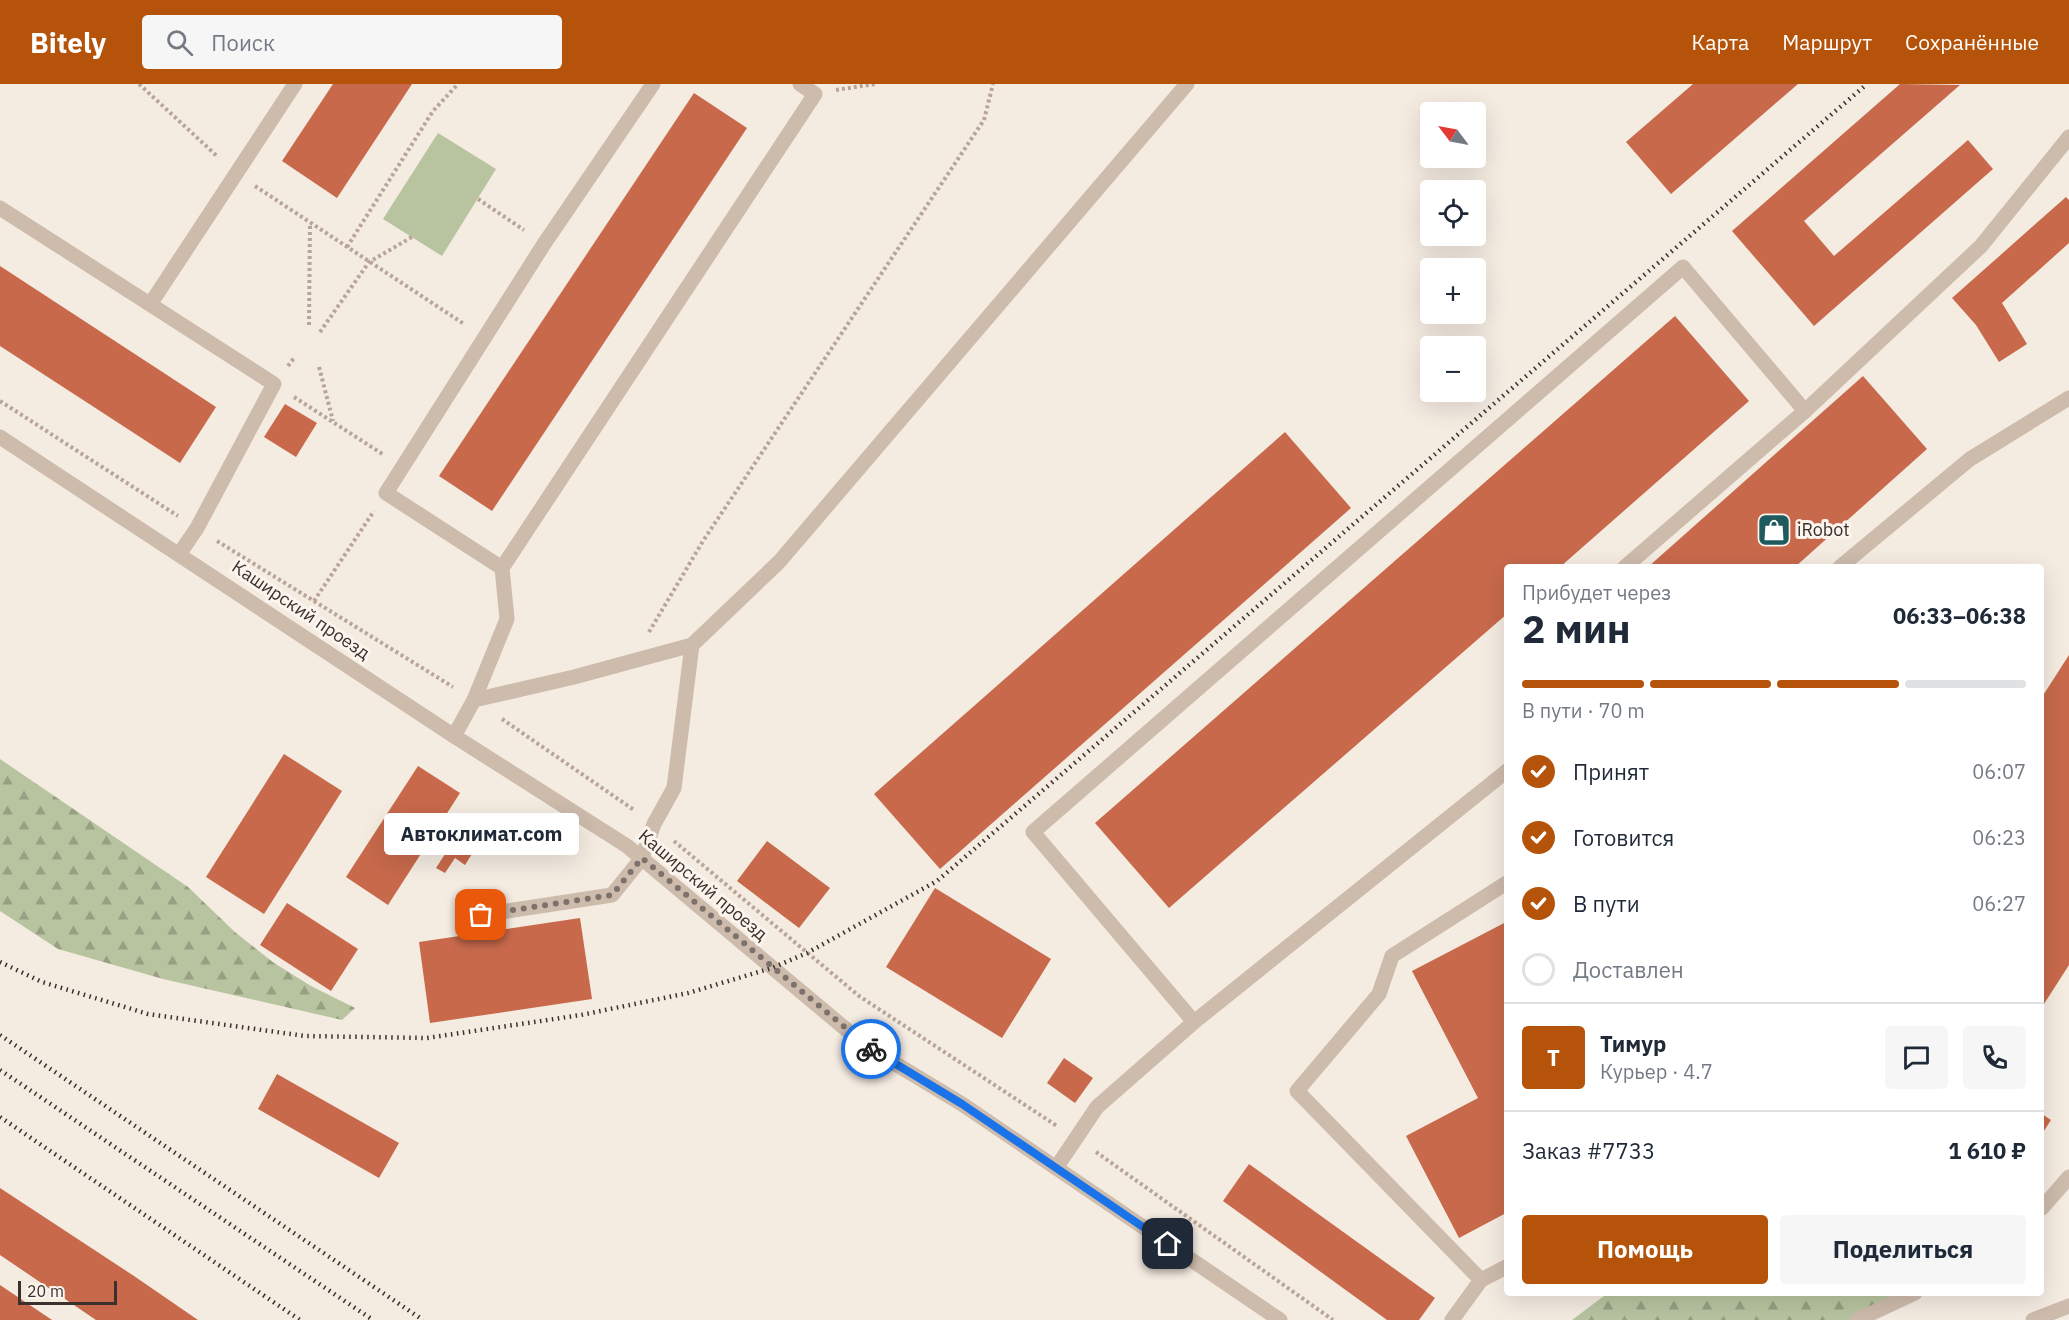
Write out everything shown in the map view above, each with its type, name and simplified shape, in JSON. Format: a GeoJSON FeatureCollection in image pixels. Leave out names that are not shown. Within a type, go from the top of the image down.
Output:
{"type":"FeatureCollection","features":[{"type":"Feature","properties":{"kind":"street"},"geometry":{"type":"LineString","coordinates":[[151,303],[295,84]]}},
{"type":"Feature","properties":{"kind":"street"},"geometry":{"type":"LineString","coordinates":[[502,568],[386,493],[544,244],[653,84]]}},
{"type":"Feature","properties":{"kind":"street"},"geometry":{"type":"LineString","coordinates":[[454,736],[474,700],[507,618],[502,568],[815,94],[800,84]]}},
{"type":"Feature","properties":{"kind":"street"},"geometry":{"type":"LineString","coordinates":[[474,700],[692,645],[779,562],[1187,84]]}},
{"type":"Feature","properties":{"kind":"street"},"geometry":{"type":"LineString","coordinates":[[1628,564],[1805,411],[1981,246],[2066,147]]}},
{"type":"Feature","properties":{"kind":"street"},"geometry":{"type":"LineString","coordinates":[[0,208],[274,384],[197,528],[180,554]]}},
{"type":"Feature","properties":{"kind":"street"},"geometry":{"type":"LineString","coordinates":[[1194,1022],[1034,832],[1683,267],[1805,411]]}},
{"type":"Feature","properties":{"kind":"street"},"geometry":{"type":"LineString","coordinates":[[1844,564],[1970,459],[2069,398]]}},
{"type":"Feature","properties":{"kind":"street","name":"Каширский проезд"},"geometry":{"type":"LineString","coordinates":[[0,437],[642,858],[866,1046],[962,1104],[1280,1320]]}},
{"type":"Feature","properties":{"kind":"street"},"geometry":{"type":"LineString","coordinates":[[481,915],[612,895],[642,858],[654,824],[674,788],[692,645]]}},
{"type":"Feature","properties":{"kind":"street"},"geometry":{"type":"LineString","coordinates":[[1056,1168],[1097,1107],[1194,1022],[1504,773]]}},
{"type":"Feature","properties":{"kind":"street"},"geometry":{"type":"LineString","coordinates":[[1481,1280],[1297,1091],[1379,994],[1392,956],[1504,885]]}},
{"type":"Feature","properties":{"kind":"street"},"geometry":{"type":"LineString","coordinates":[[2044,1206],[2069,1178]]}},
{"type":"Feature","properties":{"kind":"street"},"geometry":{"type":"LineString","coordinates":[[1452,1320],[1481,1280],[1504,1268]]}},
{"type":"Feature","properties":{"kind":"street"},"geometry":{"type":"LineString","coordinates":[[1857,1320],[1909,1296]]}},
{"type":"Feature","properties":{"kind":"street"},"geometry":{"type":"LineString","coordinates":[[2032,1320],[2069,1306]]}},
{"type":"Feature","properties":{"kind":"path"},"geometry":{"type":"LineString","coordinates":[[139,84],[236,174],[484,338]]}},
{"type":"Feature","properties":{"kind":"path"},"geometry":{"type":"LineString","coordinates":[[346,247],[433,111],[459,84]]}},
{"type":"Feature","properties":{"kind":"path"},"geometry":{"type":"LineString","coordinates":[[815,94],[875,84]]}},
{"type":"Feature","properties":{"kind":"path"},"geometry":{"type":"LineString","coordinates":[[632,661],[703,541],[984,120],[993,84]]}},
{"type":"Feature","properties":{"kind":"path"},"geometry":{"type":"LineString","coordinates":[[478,199],[544,244]]}},
{"type":"Feature","properties":{"kind":"path"},"geometry":{"type":"LineString","coordinates":[[309,325],[310,223]]}},
{"type":"Feature","properties":{"kind":"path"},"geometry":{"type":"LineString","coordinates":[[320,333],[369,262],[412,237]]}},
{"type":"Feature","properties":{"kind":"path"},"geometry":{"type":"LineString","coordinates":[[319,367],[333,422]]}},
{"type":"Feature","properties":{"kind":"path"},"geometry":{"type":"LineString","coordinates":[[274,384],[402,467]]}},
{"type":"Feature","properties":{"kind":"path"},"geometry":{"type":"LineString","coordinates":[[0,400],[197,528],[474,700],[654,824]]}},
{"type":"Feature","properties":{"kind":"path"},"geometry":{"type":"LineString","coordinates":[[314,601],[386,493]]}},
{"type":"Feature","properties":{"kind":"green space"},"geometry":{"type":"Polygon","coordinates":[[[438,133],[496,169],[442,256],[383,219],[438,133]]]}},
{"type":"Feature","properties":{"kind":"green space"},"geometry":{"type":"Polygon","coordinates":[[[0,759],[188,887],[236,933],[274,963],[311,986],[355,1008],[342,1020],[163,979],[58,949],[0,911],[0,759]]]}},
{"type":"Feature","properties":{"kind":"green space"},"geometry":{"type":"Polygon","coordinates":[[[1604,1296],[1890,1296],[1871,1312],[1854,1320],[1572,1320],[1604,1296]]]}},
{"type":"Feature","properties":{"kind":"building"},"geometry":{"type":"Polygon","coordinates":[[[333,84],[412,84],[337,198],[282,161],[333,84]]]}},
{"type":"Feature","properties":{"kind":"building"},"geometry":{"type":"Polygon","coordinates":[[[1693,84],[1798,84],[1671,194],[1626,142],[1693,84]]]}},
{"type":"Feature","properties":{"kind":"building"},"geometry":{"type":"Polygon","coordinates":[[[1900,84],[1960,85],[1804,221],[1834,256],[1968,140],[1993,169],[1814,326],[1732,231],[1900,84]]]}},
{"type":"Feature","properties":{"kind":"building"},"geometry":{"type":"Polygon","coordinates":[[[694,93],[747,128],[492,511],[439,476],[694,93]]]}},
{"type":"Feature","properties":{"kind":"building"},"geometry":{"type":"Polygon","coordinates":[[[2066,197],[2069,200],[2069,243],[2002,303],[2027,344],[1999,362],[1976,325],[1952,298],[2066,197]]]}},
{"type":"Feature","properties":{"kind":"building"},"geometry":{"type":"Polygon","coordinates":[[[0,266],[216,407],[180,463],[0,346],[0,266]]]}},
{"type":"Feature","properties":{"kind":"building"},"geometry":{"type":"Polygon","coordinates":[[[1675,316],[1749,401],[1563,564],[1504,564],[1504,616],[1169,908],[1095,823],[1675,316]]]}},
{"type":"Feature","properties":{"kind":"building"},"geometry":{"type":"Polygon","coordinates":[[[1863,376],[1927,449],[1798,564],[1651,564],[1863,376]]]}},
{"type":"Feature","properties":{"kind":"building"},"geometry":{"type":"Polygon","coordinates":[[[285,404],[317,423],[296,457],[264,437],[285,404]]]}},
{"type":"Feature","properties":{"kind":"building"},"geometry":{"type":"Polygon","coordinates":[[[1285,432],[1351,508],[940,869],[874,794],[1285,432]]]}},
{"type":"Feature","properties":{"kind":"building"},"geometry":{"type":"Polygon","coordinates":[[[2069,655],[2069,965],[2044,1004],[2044,694],[2069,655]]]}},
{"type":"Feature","properties":{"kind":"building"},"geometry":{"type":"Polygon","coordinates":[[[284,754],[342,791],[264,914],[206,877],[284,754]]]}},
{"type":"Feature","properties":{"kind":"building"},"geometry":{"type":"Polygon","coordinates":[[[418,766],[460,793],[388,905],[346,877],[418,766]]]}},
{"type":"Feature","properties":{"kind":"building"},"geometry":{"type":"Polygon","coordinates":[[[458,834],[477,846],[465,865],[455,858],[445,873],[436,868],[458,834]]]}},
{"type":"Feature","properties":{"kind":"building"},"geometry":{"type":"Polygon","coordinates":[[[767,841],[830,888],[799,928],[737,881],[767,841]]]}},
{"type":"Feature","properties":{"kind":"building"},"geometry":{"type":"Polygon","coordinates":[[[935,888],[1051,959],[1002,1038],[886,967],[935,888]]]}},
{"type":"Feature","properties":{"kind":"building"},"geometry":{"type":"Polygon","coordinates":[[[287,903],[358,949],[331,991],[260,945],[287,903]]]}},
{"type":"Feature","properties":{"kind":"building"},"geometry":{"type":"Polygon","coordinates":[[[580,918],[592,999],[430,1023],[419,942],[580,918]]]}},
{"type":"Feature","properties":{"kind":"building"},"geometry":{"type":"Polygon","coordinates":[[[1504,923],[1504,1214],[1459,1238],[1406,1136],[1478,1098],[1412,971],[1504,923]]]}},
{"type":"Feature","properties":{"kind":"building"},"geometry":{"type":"Polygon","coordinates":[[[1064,1058],[1093,1078],[1075,1103],[1047,1083],[1064,1058]]]}},
{"type":"Feature","properties":{"kind":"building"},"geometry":{"type":"Polygon","coordinates":[[[277,1074],[399,1143],[379,1178],[258,1109],[277,1074]]]}},
{"type":"Feature","properties":{"kind":"building"},"geometry":{"type":"Polygon","coordinates":[[[2044,1115],[2051,1120],[2044,1131],[2044,1115]]]}},
{"type":"Feature","properties":{"kind":"building"},"geometry":{"type":"Polygon","coordinates":[[[1249,1164],[1435,1298],[1419,1320],[1387,1320],[1223,1201],[1249,1164]]]}},
{"type":"Feature","properties":{"kind":"building"},"geometry":{"type":"Polygon","coordinates":[[[0,1188],[198,1320],[96,1320],[0,1255],[0,1188]]]}},
{"type":"Feature","properties":{"kind":"building"},"geometry":{"type":"Polygon","coordinates":[[[0,1285],[52,1320],[0,1320],[0,1285]]]}},
{"type":"Feature","properties":{"kind":"railway"},"geometry":{"type":"LineString","coordinates":[[0,962],[42,982],[148,1014],[305,1036],[427,1038],[581,1015],[688,993],[772,968],[807,953],[937,881],[1867,84]]}},
{"type":"Feature","properties":{"kind":"railway"},"geometry":{"type":"LineString","coordinates":[[0,1035],[423,1320]]}},
{"type":"Feature","properties":{"kind":"railway"},"geometry":{"type":"LineString","coordinates":[[0,1070],[373,1320]]}},
{"type":"Feature","properties":{"kind":"railway"},"geometry":{"type":"LineString","coordinates":[[0,1117],[300,1320]]}},
{"type":"Feature","properties":{"kind":"way so far"},"geometry":{"type":"LineString","coordinates":[[481,915],[612,895],[642,858],[871,1049]]}},
{"type":"Feature","properties":{"kind":"place","name":"iRobot"},"geometry":{"type":"Point","coordinates":[1774,530]}},
{"type":"Feature","properties":{"kind":"place","name":"Автоклимат.com"},"geometry":{"type":"Point","coordinates":[481,915]}},
{"type":"Feature","properties":{"kind":"route"},"geometry":{"type":"LineString","coordinates":[[871,1049],[903,1071],[962,1104],[1168,1244]]}}]}
